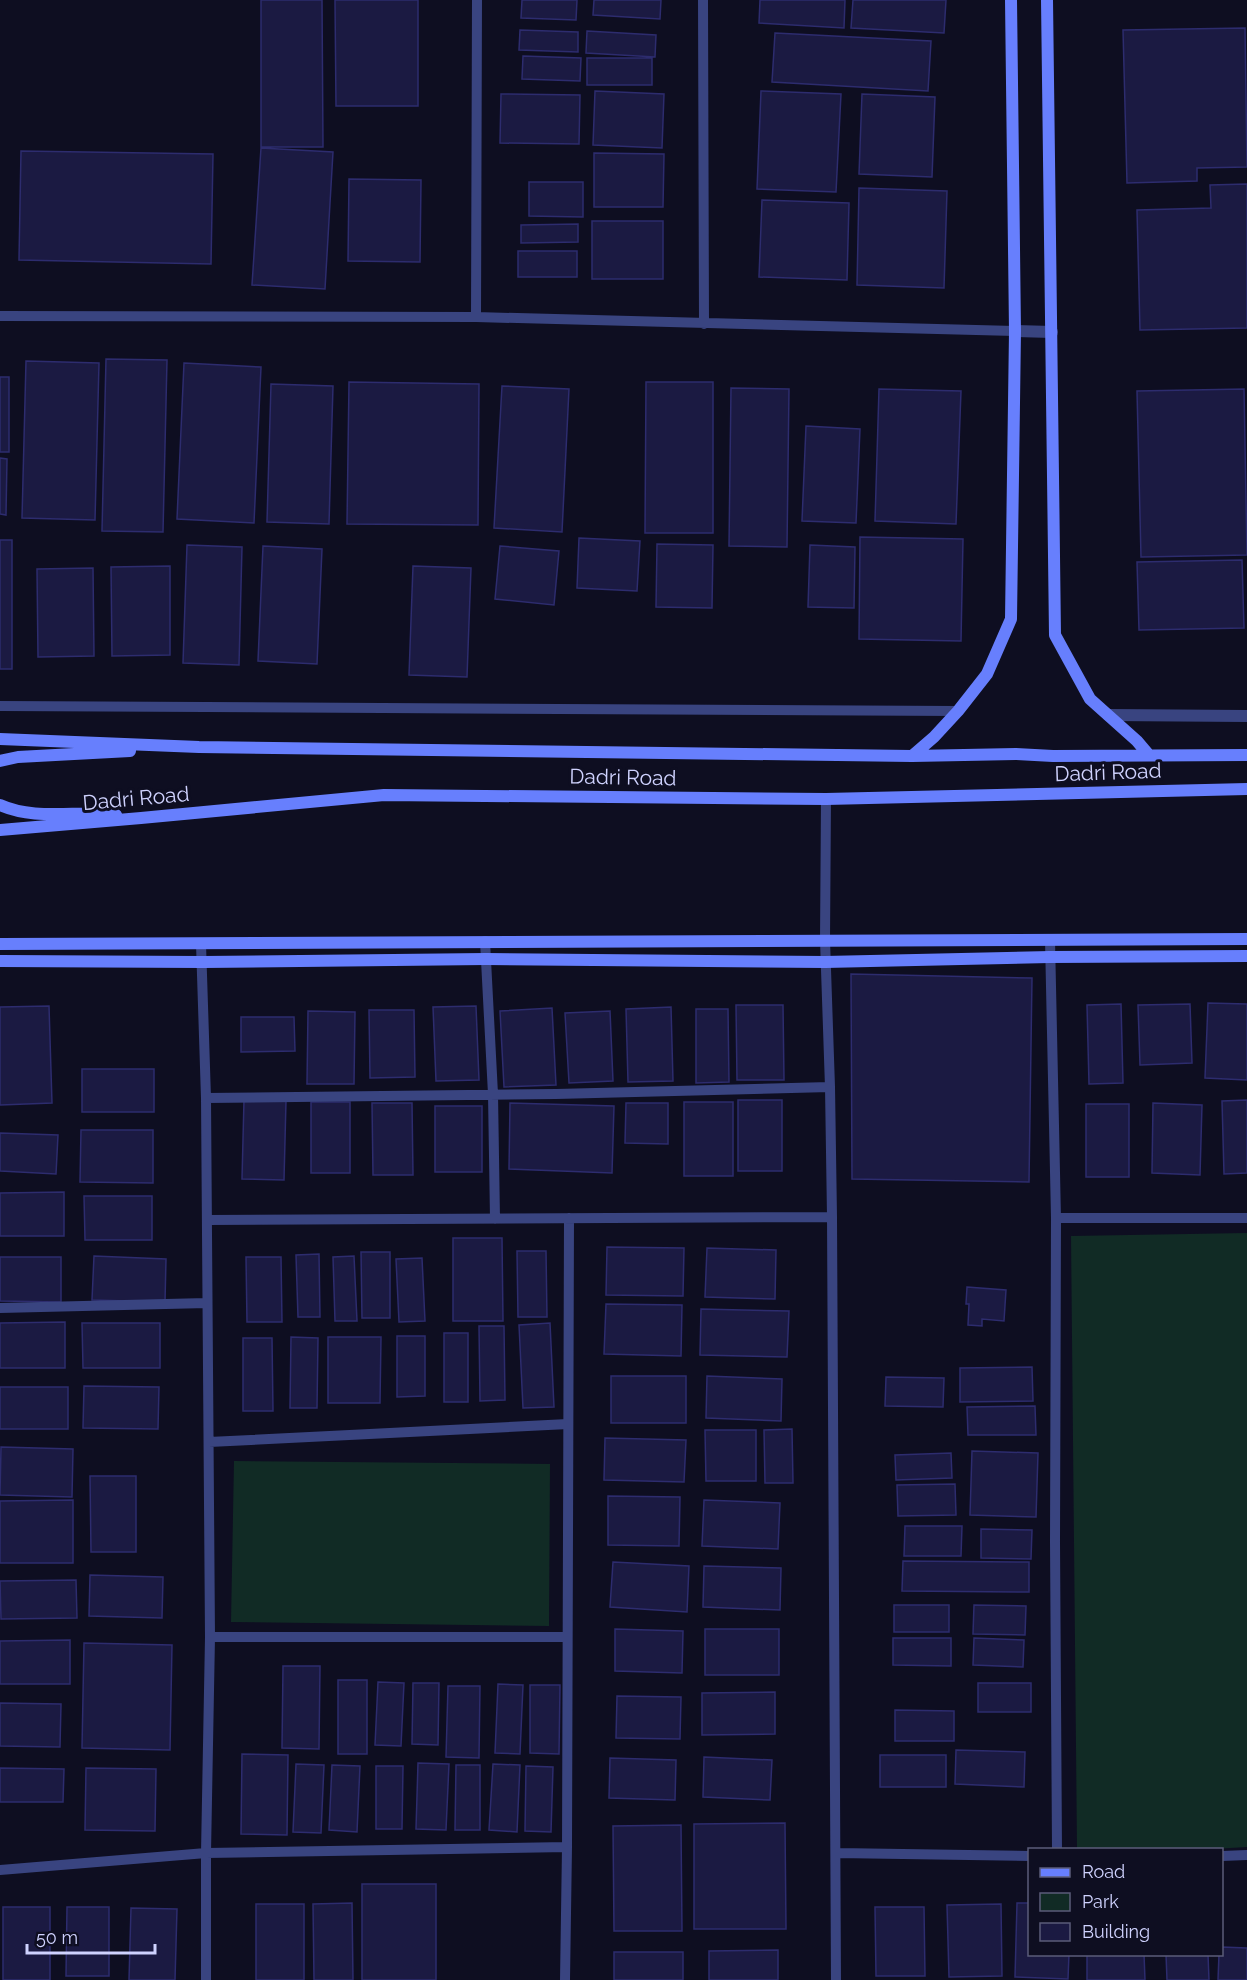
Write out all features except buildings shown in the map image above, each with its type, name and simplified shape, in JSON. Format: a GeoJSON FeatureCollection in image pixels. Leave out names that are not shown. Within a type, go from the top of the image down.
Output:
{"type":"FeatureCollection","features":[{"type":"Feature","properties":{"kind":"street"},"geometry":{"type":"LineString","coordinates":[[912,756],[934,737],[958,711],[987,674],[1011,619],[1015,331],[1011,0]]}},
{"type":"Feature","properties":{"kind":"street"},"geometry":{"type":"LineString","coordinates":[[1047,0],[1055,635],[1090,699],[1137,741],[1148,754]]}},
{"type":"Feature","properties":{"kind":"street"},"geometry":{"type":"LineString","coordinates":[[1015,331],[1052,332]]}},
{"type":"Feature","properties":{"kind":"street"},"geometry":{"type":"LineString","coordinates":[[1108,715],[1247,716]]}},
{"type":"Feature","properties":{"kind":"street","name":"Dadri Road"},"geometry":{"type":"LineString","coordinates":[[0,739],[199,747],[912,756],[1247,754]]}},
{"type":"Feature","properties":{"kind":"street"},"geometry":{"type":"LineString","coordinates":[[0,761],[18,757],[199,747]]}},
{"type":"Feature","properties":{"kind":"street","name":"Dadri Road"},"geometry":{"type":"LineString","coordinates":[[0,830],[384,795],[826,799],[1247,789]]}},
{"type":"Feature","properties":{"kind":"street"},"geometry":{"type":"LineString","coordinates":[[0,805],[9,810],[27,813],[97,813],[141,818]]}},
{"type":"Feature","properties":{"kind":"street"},"geometry":{"type":"LineString","coordinates":[[0,944],[1247,939]]}},
{"type":"Feature","properties":{"kind":"street"},"geometry":{"type":"LineString","coordinates":[[0,961],[203,962],[486,959],[825,962],[1050,957],[1247,956]]}},
{"type":"Feature","properties":{"kind":"lane"},"geometry":{"type":"LineString","coordinates":[[476,317],[477,0]]}},
{"type":"Feature","properties":{"kind":"lane"},"geometry":{"type":"LineString","coordinates":[[704,0],[704,324]]}},
{"type":"Feature","properties":{"kind":"lane"},"geometry":{"type":"LineString","coordinates":[[0,316],[476,317],[1015,331]]}},
{"type":"Feature","properties":{"kind":"lane"},"geometry":{"type":"LineString","coordinates":[[0,706],[958,711]]}},
{"type":"Feature","properties":{"kind":"lane"},"geometry":{"type":"LineString","coordinates":[[826,799],[825,962],[832,1217],[836,1980]]}},
{"type":"Feature","properties":{"kind":"lane"},"geometry":{"type":"LineString","coordinates":[[1050,940],[1056,1218],[1054,1542],[1057,1848]]}},
{"type":"Feature","properties":{"kind":"lane"},"geometry":{"type":"LineString","coordinates":[[485,941],[494,1094],[495,1219]]}},
{"type":"Feature","properties":{"kind":"lane"},"geometry":{"type":"LineString","coordinates":[[201,944],[206,1098],[210,1637],[206,1980]]}},
{"type":"Feature","properties":{"kind":"lane"},"geometry":{"type":"LineString","coordinates":[[206,1098],[830,1087]]}},
{"type":"Feature","properties":{"kind":"lane"},"geometry":{"type":"LineString","coordinates":[[207,1220],[832,1217]]}},
{"type":"Feature","properties":{"kind":"lane"},"geometry":{"type":"LineString","coordinates":[[565,1980],[569,1218]]}},
{"type":"Feature","properties":{"kind":"lane"},"geometry":{"type":"LineString","coordinates":[[1056,1218],[1247,1218]]}},
{"type":"Feature","properties":{"kind":"lane"},"geometry":{"type":"LineString","coordinates":[[0,1308],[207,1304]]}},
{"type":"Feature","properties":{"kind":"lane"},"geometry":{"type":"LineString","coordinates":[[209,1442],[568,1424]]}},
{"type":"Feature","properties":{"kind":"lane"},"geometry":{"type":"LineString","coordinates":[[210,1637],[567,1637]]}},
{"type":"Feature","properties":{"kind":"lane"},"geometry":{"type":"LineString","coordinates":[[0,1870],[206,1853],[567,1847]]}},
{"type":"Feature","properties":{"kind":"lane"},"geometry":{"type":"LineString","coordinates":[[837,1853],[1028,1856]]}},
{"type":"Feature","properties":{"kind":"lane"},"geometry":{"type":"LineString","coordinates":[[1223,1856],[1247,1855]]}},
{"type":"Feature","properties":{"kind":"green space"},"geometry":{"type":"Polygon","coordinates":[[[1247,1233],[1247,1847],[1077,1848],[1071,1236],[1247,1233]]]}},
{"type":"Feature","properties":{"kind":"green space"},"geometry":{"type":"Polygon","coordinates":[[[234,1461],[550,1464],[549,1626],[231,1622],[234,1461]]]}}]}
